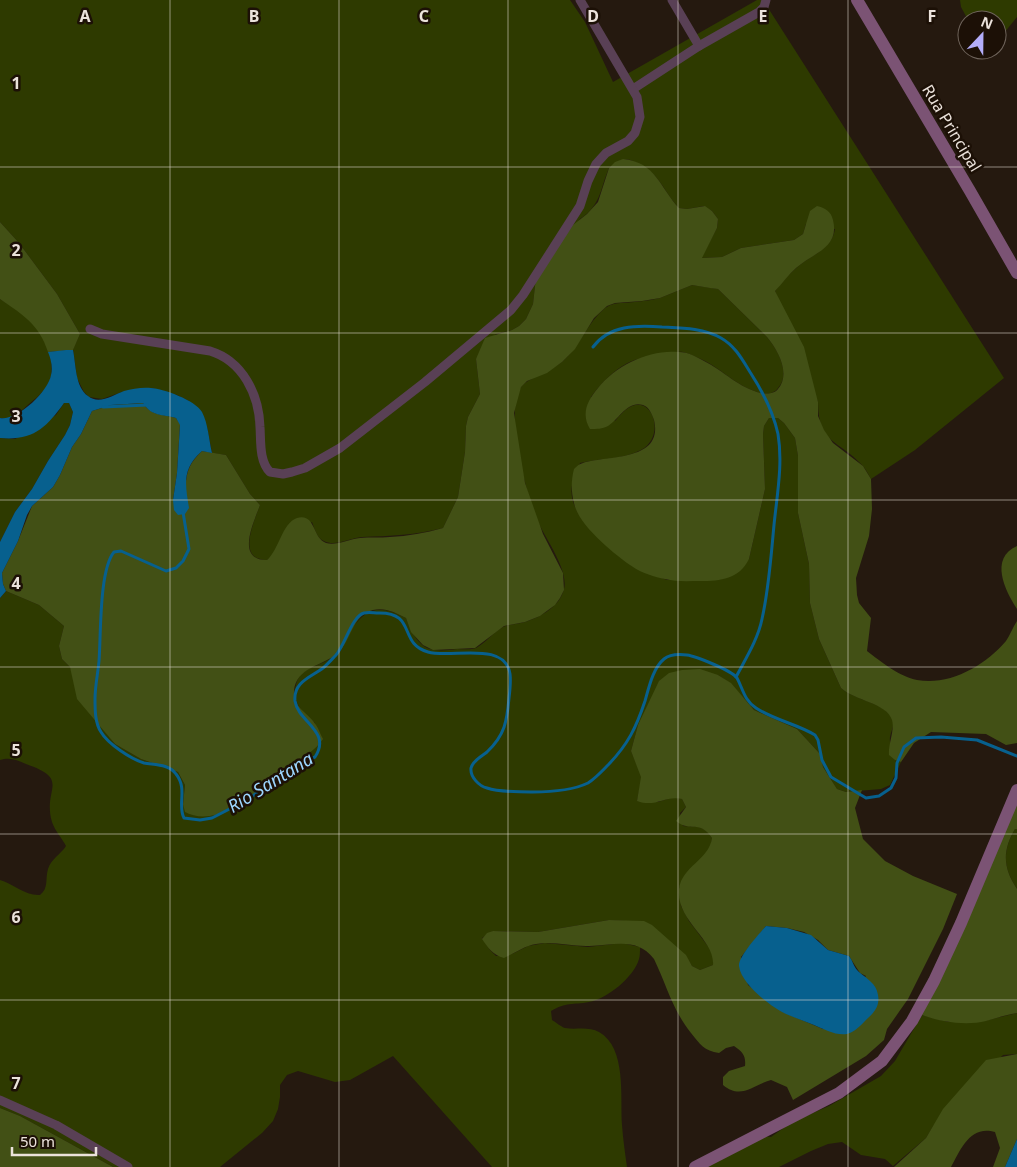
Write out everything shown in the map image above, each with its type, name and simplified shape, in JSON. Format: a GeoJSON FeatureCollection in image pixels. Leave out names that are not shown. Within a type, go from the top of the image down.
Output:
{"type":"FeatureCollection","features":[{"type":"Feature","properties":{"kind":"main road","name":"Rua Principal"},"geometry":{"type":"LineString","coordinates":[[857,0],[1017,273]]}},
{"type":"Feature","properties":{"kind":"main road"},"geometry":{"type":"LineString","coordinates":[[695,1167],[839,1093],[882,1061],[912,1021],[934,982],[1017,790]]}},
{"type":"Feature","properties":{"kind":"street"},"geometry":{"type":"LineString","coordinates":[[90,329],[112,336],[210,351],[224,357],[242,374],[252,389],[260,425],[264,463],[270,472],[283,474],[305,468],[340,448],[447,364],[510,310],[523,295],[580,206],[588,180],[596,164],[606,153],[628,141],[635,133],[640,117],[639,103],[633,89],[580,0]]}},
{"type":"Feature","properties":{"kind":"street"},"geometry":{"type":"LineString","coordinates":[[672,0],[699,46]]}},
{"type":"Feature","properties":{"kind":"street"},"geometry":{"type":"LineString","coordinates":[[633,89],[699,46],[759,12],[764,7],[766,0]]}},
{"type":"Feature","properties":{"kind":"street"},"geometry":{"type":"LineString","coordinates":[[0,1100],[56,1125],[128,1167]]}},
{"type":"Feature","properties":{"kind":"green space"},"geometry":{"type":"Polygon","coordinates":[[[0,0],[570,0],[585,22],[613,82],[757,0],[763,0],[1004,378],[915,450],[871,479],[866,470],[854,457],[826,434],[819,416],[818,402],[775,291],[786,277],[824,248],[833,236],[835,229],[806,224],[803,234],[794,240],[741,248],[722,257],[701,258],[717,228],[718,219],[712,211],[704,206],[687,209],[679,208],[651,172],[634,161],[624,159],[609,168],[599,196],[592,208],[580,219],[536,277],[533,304],[526,319],[512,330],[496,334],[476,359],[480,394],[468,417],[466,426],[465,452],[458,497],[443,528],[413,534],[362,537],[343,542],[328,543],[316,533],[312,522],[277,547],[273,555],[267,560],[258,558],[252,554],[250,539],[251,530],[260,505],[250,494],[226,455],[212,453],[207,427],[189,401],[177,395],[152,388],[122,392],[102,399],[89,397],[84,392],[77,378],[73,349],[80,334],[57,294],[19,243],[0,222],[0,0]]]}},
{"type":"Feature","properties":{"kind":"green space"},"geometry":{"type":"Polygon","coordinates":[[[960,0],[1017,0],[1017,17],[1007,29],[1007,10],[963,10],[960,0]]]}},
{"type":"Feature","properties":{"kind":"green space"},"geometry":{"type":"Polygon","coordinates":[[[623,159],[643,165],[650,171],[679,208],[687,209],[705,206],[712,211],[718,219],[717,228],[702,258],[722,257],[741,248],[794,240],[803,234],[810,211],[817,206],[831,214],[834,229],[833,237],[829,244],[796,268],[775,291],[804,347],[818,402],[818,416],[824,430],[833,443],[863,466],[871,479],[872,509],[869,536],[856,578],[859,603],[871,618],[867,651],[904,676],[917,680],[941,680],[966,672],[988,658],[1006,641],[1017,621],[1017,743],[1006,745],[986,734],[931,732],[914,743],[901,762],[889,755],[893,724],[889,714],[841,688],[819,639],[810,603],[809,564],[798,513],[798,456],[795,438],[778,418],[769,418],[764,426],[765,489],[749,559],[745,566],[735,575],[715,580],[678,581],[640,571],[598,539],[582,521],[572,495],[574,469],[583,463],[618,457],[642,450],[650,443],[655,434],[654,420],[650,411],[645,406],[638,404],[628,408],[608,426],[590,429],[586,418],[588,403],[598,388],[614,372],[645,356],[657,353],[679,352],[695,356],[753,391],[761,393],[774,392],[782,383],[782,362],[767,337],[718,289],[692,285],[660,298],[615,303],[607,306],[594,318],[575,349],[562,362],[547,373],[527,381],[521,387],[514,413],[525,483],[543,534],[563,573],[564,590],[555,605],[540,616],[525,622],[504,626],[475,648],[433,650],[423,645],[411,632],[406,618],[382,609],[366,613],[356,623],[338,653],[305,672],[296,683],[294,697],[296,702],[317,727],[323,739],[320,743],[243,803],[213,815],[199,816],[185,812],[183,804],[185,785],[178,772],[141,759],[115,744],[77,699],[70,667],[62,659],[59,646],[64,626],[39,605],[6,591],[3,584],[2,573],[18,541],[32,506],[53,487],[92,411],[111,405],[143,403],[150,410],[158,414],[176,418],[180,424],[177,473],[173,500],[186,490],[186,478],[189,468],[202,451],[226,455],[250,494],[260,505],[249,539],[249,547],[252,554],[257,558],[267,560],[275,550],[288,525],[297,518],[303,517],[311,522],[322,540],[330,544],[360,538],[410,535],[443,528],[458,497],[465,452],[466,426],[468,417],[480,394],[476,359],[485,338],[512,330],[526,319],[533,304],[536,277],[573,225],[598,202],[609,168],[615,162],[623,159]]]}},
{"type":"Feature","properties":{"kind":"green space"},"geometry":{"type":"Polygon","coordinates":[[[0,222],[19,243],[57,294],[80,334],[73,350],[48,352],[35,327],[23,315],[0,299],[0,222]]]}},
{"type":"Feature","properties":{"kind":"green space"},"geometry":{"type":"Polygon","coordinates":[[[692,285],[718,289],[767,337],[779,355],[783,369],[782,382],[776,390],[770,393],[753,391],[705,361],[683,352],[643,358],[624,365],[600,385],[591,397],[615,421],[625,410],[632,406],[646,407],[654,419],[655,428],[653,436],[649,444],[634,453],[580,463],[572,485],[572,497],[576,509],[592,531],[632,566],[667,580],[714,580],[749,559],[765,489],[764,426],[769,418],[778,418],[795,438],[798,456],[798,513],[809,564],[810,603],[819,639],[841,688],[854,696],[878,706],[890,715],[893,721],[890,737],[891,746],[895,760],[901,762],[890,785],[881,789],[846,792],[837,789],[823,767],[821,755],[797,729],[754,710],[730,683],[718,675],[638,725],[631,751],[642,777],[637,801],[658,802],[674,797],[682,799],[686,807],[680,813],[683,826],[703,829],[712,838],[711,847],[679,888],[681,906],[689,921],[710,949],[714,957],[713,965],[700,970],[692,966],[685,955],[672,945],[625,921],[609,920],[538,932],[493,931],[482,938],[496,956],[512,954],[528,946],[545,943],[588,947],[622,943],[640,947],[639,958],[632,973],[611,992],[596,1000],[565,1005],[551,1011],[552,1020],[562,1027],[595,1030],[608,1039],[614,1049],[620,1074],[623,1141],[627,1167],[492,1167],[393,1056],[350,1080],[335,1082],[298,1071],[287,1075],[280,1085],[278,1109],[273,1121],[262,1133],[220,1167],[113,1167],[20,1116],[0,1108],[0,880],[29,894],[40,895],[46,886],[49,865],[66,846],[52,822],[50,801],[53,786],[52,780],[40,770],[16,760],[0,760],[0,598],[6,591],[39,605],[64,626],[59,646],[62,659],[70,667],[97,721],[115,744],[141,759],[178,772],[185,785],[183,804],[230,810],[267,787],[294,764],[315,723],[296,702],[295,691],[298,678],[305,671],[329,660],[337,654],[342,649],[357,622],[369,612],[375,610],[389,611],[406,618],[413,634],[420,643],[429,649],[443,650],[476,648],[503,627],[531,620],[554,606],[562,595],[565,581],[560,564],[537,520],[527,491],[518,453],[515,415],[516,399],[521,387],[563,361],[593,320],[605,308],[616,304],[660,298],[692,285]]]}},
{"type":"Feature","properties":{"kind":"green space"},"geometry":{"type":"Polygon","coordinates":[[[0,299],[26,316],[34,324],[43,337],[52,368],[50,380],[46,388],[23,409],[9,418],[0,418],[0,299]]]}},
{"type":"Feature","properties":{"kind":"green space"},"geometry":{"type":"Polygon","coordinates":[[[64,403],[69,403],[73,412],[70,425],[32,489],[15,512],[0,542],[0,438],[15,439],[56,415],[64,403]]]}},
{"type":"Feature","properties":{"kind":"green space"},"geometry":{"type":"Polygon","coordinates":[[[1017,546],[1017,609],[1004,584],[1002,566],[1008,551],[1017,546]]]}},
{"type":"Feature","properties":{"kind":"green space"},"geometry":{"type":"Polygon","coordinates":[[[700,669],[718,675],[731,683],[754,710],[797,729],[821,755],[823,767],[837,789],[846,792],[862,790],[855,808],[863,839],[885,861],[913,876],[957,894],[943,929],[908,999],[887,1029],[884,1040],[866,1056],[793,1100],[787,1087],[771,1080],[741,1091],[729,1089],[723,1085],[723,1077],[729,1071],[745,1066],[743,1054],[734,1046],[726,1048],[719,1053],[710,1051],[700,1044],[679,1015],[654,959],[639,947],[622,944],[586,946],[542,943],[527,946],[504,958],[491,951],[482,939],[487,933],[493,931],[538,932],[609,920],[644,921],[652,925],[686,955],[692,966],[700,970],[713,965],[708,947],[683,911],[679,889],[685,874],[706,852],[712,838],[699,827],[686,826],[676,821],[686,807],[682,799],[676,798],[650,803],[637,801],[641,777],[631,751],[638,725],[659,681],[669,673],[700,669]],[[766,926],[741,957],[748,985],[783,1012],[823,1029],[866,976],[860,973],[849,956],[828,950],[818,940],[804,932],[766,926]]]}},
{"type":"Feature","properties":{"kind":"green space"},"geometry":{"type":"Polygon","coordinates":[[[1017,784],[1017,829],[1015,829],[1008,845],[1006,859],[1009,874],[1017,889],[1017,1013],[970,1023],[937,1020],[922,1015],[1017,784]]]}},
{"type":"Feature","properties":{"kind":"green space"},"geometry":{"type":"Polygon","coordinates":[[[1015,829],[1017,829],[1017,889],[1009,874],[1006,859],[1008,845],[1015,829]]]}},
{"type":"Feature","properties":{"kind":"green space"},"geometry":{"type":"Polygon","coordinates":[[[1017,1013],[1017,1054],[1003,1055],[934,1125],[926,1138],[893,1166],[885,1159],[861,1155],[842,1142],[828,1144],[779,1167],[701,1167],[761,1136],[771,1137],[792,1122],[829,1106],[881,1076],[895,1061],[922,1015],[948,1022],[984,1021],[1017,1013]]]}},
{"type":"Feature","properties":{"kind":"green space"},"geometry":{"type":"Polygon","coordinates":[[[1017,1054],[1017,1139],[1005,1167],[993,1167],[1000,1148],[995,1132],[986,1131],[979,1132],[967,1140],[951,1167],[894,1167],[926,1138],[943,1109],[986,1060],[1017,1054]]]}},
{"type":"Feature","properties":{"kind":"green space"},"geometry":{"type":"Polygon","coordinates":[[[0,1108],[20,1116],[113,1167],[0,1167],[0,1108]]]}},
{"type":"Feature","properties":{"kind":"water"},"geometry":{"type":"Polygon","coordinates":[[[73,350],[78,381],[84,392],[92,399],[97,400],[111,397],[137,388],[148,388],[171,393],[193,403],[204,416],[212,453],[202,451],[191,464],[186,484],[189,508],[185,514],[178,515],[174,510],[173,500],[180,425],[176,418],[154,413],[146,408],[143,403],[111,405],[92,411],[53,487],[32,506],[27,515],[18,541],[2,573],[6,591],[0,598],[0,542],[15,512],[32,489],[65,435],[73,412],[69,403],[64,403],[45,426],[38,431],[30,435],[11,438],[0,438],[0,418],[15,415],[38,397],[49,382],[51,375],[52,369],[48,352],[73,350]]]}},
{"type":"Feature","properties":{"kind":"water"},"geometry":{"type":"Polygon","coordinates":[[[766,926],[787,928],[811,935],[828,950],[849,956],[857,970],[871,982],[877,991],[878,1002],[873,1013],[853,1032],[839,1034],[786,1014],[765,1000],[745,980],[739,966],[745,951],[766,926]]]}},
{"type":"Feature","properties":{"kind":"water"},"geometry":{"type":"Polygon","coordinates":[[[1017,1139],[1017,1167],[1005,1167],[1017,1139]]]}},
{"type":"Feature","properties":{"kind":"waterway"},"geometry":{"type":"LineString","coordinates":[[593,347],[607,334],[624,328],[653,326],[699,330],[721,338],[738,353],[767,402],[778,434],[780,457],[768,584],[758,634],[736,677]]}},
{"type":"Feature","properties":{"kind":"waterway","name":"Rio Santana"},"geometry":{"type":"LineString","coordinates":[[103,407],[147,405]]}},
{"type":"Feature","properties":{"kind":"waterway","name":"Rio Santana"},"geometry":{"type":"LineString","coordinates":[[183,512],[189,549],[183,561],[176,568],[166,571],[121,551],[114,552],[109,561],[103,588],[95,703],[98,725],[104,737],[133,758],[144,763],[170,768],[176,774],[181,785],[181,808],[184,818],[200,820],[212,818],[249,799],[286,769],[315,757],[319,748],[317,733],[297,708],[295,694],[304,681],[323,668],[336,655],[352,625],[364,613],[390,614],[398,618],[403,623],[413,642],[419,648],[428,652],[438,654],[488,654],[498,657],[506,664],[510,674],[510,683],[504,727],[498,740],[476,760],[471,768],[472,775],[476,781],[492,790],[510,792],[554,791],[575,788],[591,781],[616,757],[631,735],[642,711],[657,667],[666,657],[672,655],[687,655],[698,658],[734,675],[746,698],[756,708],[815,735],[818,740],[822,760],[831,777],[866,798],[879,796],[891,788],[896,778],[897,763],[904,747],[916,738],[941,737],[977,740],[1017,756]]}}]}
